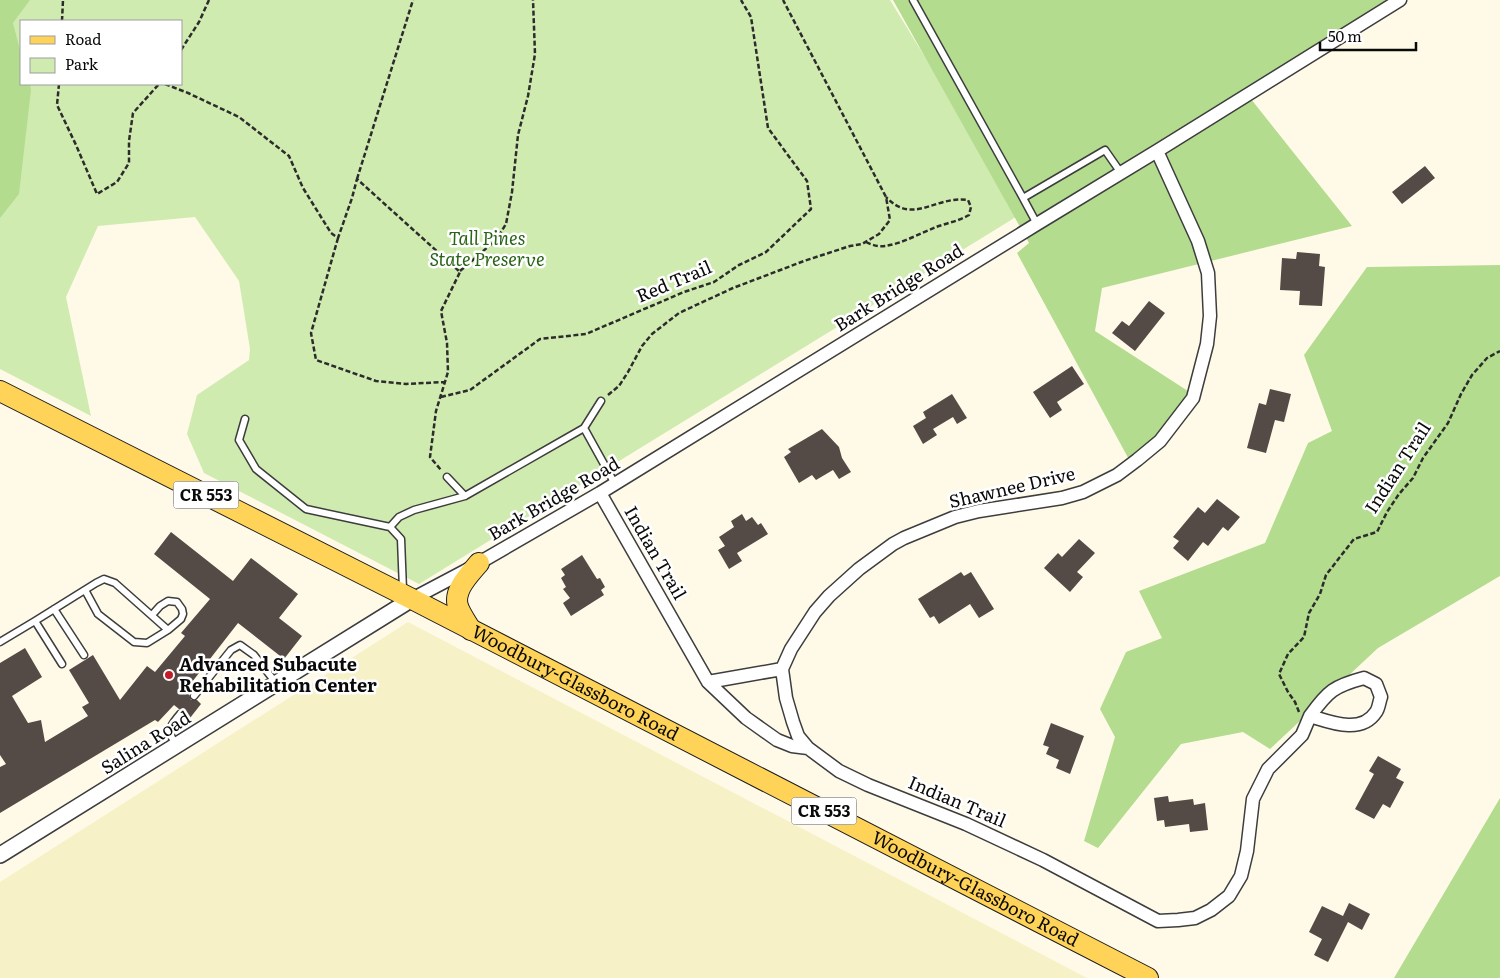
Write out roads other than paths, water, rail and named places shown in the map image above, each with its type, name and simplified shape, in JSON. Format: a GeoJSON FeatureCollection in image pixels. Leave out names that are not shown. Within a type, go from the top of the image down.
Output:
{"type":"FeatureCollection","features":[{"type":"Feature","properties":{"kind":"main road","name":"Woodbury-Glassboro Road"},"geometry":{"type":"LineString","coordinates":[[0,391],[408,596],[1148,978]]}},
{"type":"Feature","properties":{"kind":"main road"},"geometry":{"type":"LineString","coordinates":[[471,630],[456,600],[460,588],[479,563]]}},
{"type":"Feature","properties":{"kind":"street","name":"Bark Bridge Road"},"geometry":{"type":"LineString","coordinates":[[408,596],[479,563],[615,484],[1157,152],[1400,0]]}},
{"type":"Feature","properties":{"kind":"street","name":"Shawnee Drive"},"geometry":{"type":"LineString","coordinates":[[782,669],[791,649],[815,612],[829,596],[859,569],[893,544],[955,517],[997,507],[1062,498],[1083,492],[1117,475],[1137,460],[1160,440],[1193,398],[1207,344],[1210,316],[1208,273],[1198,241],[1157,152]]}},
{"type":"Feature","properties":{"kind":"street","name":"Indian Trail"},"geometry":{"type":"LineString","coordinates":[[600,493],[708,682],[746,718],[777,740],[792,746],[808,748],[839,771],[868,785],[966,824],[1043,860],[1158,921],[1178,920],[1197,916],[1211,910],[1229,896],[1241,876],[1253,800],[1268,770],[1302,735],[1305,715]]}},
{"type":"Feature","properties":{"kind":"street","name":"Salina Road"},"geometry":{"type":"LineString","coordinates":[[0,855],[276,683],[408,596]]}},
{"type":"Feature","properties":{"kind":"street"},"geometry":{"type":"LineString","coordinates":[[708,682],[782,669],[786,698],[793,722],[798,736],[808,748]]}},
{"type":"Feature","properties":{"kind":"street"},"geometry":{"type":"LineString","coordinates":[[1364,678],[1376,684],[1381,697],[1376,712],[1368,720],[1358,725],[1338,724],[1305,715],[1334,689],[1344,683],[1364,678]]}},
{"type":"Feature","properties":{"kind":"lane"},"geometry":{"type":"LineString","coordinates":[[913,0],[1037,224]]}},
{"type":"Feature","properties":{"kind":"lane"},"geometry":{"type":"LineString","coordinates":[[1023,198],[1105,150],[1120,173]]}},
{"type":"Feature","properties":{"kind":"lane"},"geometry":{"type":"LineString","coordinates":[[390,527],[399,518],[414,510],[465,496],[584,428],[601,401]]}},
{"type":"Feature","properties":{"kind":"lane"},"geometry":{"type":"LineString","coordinates":[[245,419],[239,440],[256,469],[306,509],[390,527],[401,539],[408,596]]}},
{"type":"Feature","properties":{"kind":"lane"},"geometry":{"type":"LineString","coordinates":[[584,428],[615,484]]}},
{"type":"Feature","properties":{"kind":"lane"},"geometry":{"type":"LineString","coordinates":[[447,477],[465,496]]}},
{"type":"Feature","properties":{"kind":"lane"},"geometry":{"type":"LineString","coordinates":[[0,642],[104,579],[115,583],[168,630]]}},
{"type":"Feature","properties":{"kind":"lane"},"geometry":{"type":"LineString","coordinates":[[85,590],[98,614],[134,642],[148,643],[168,630],[181,619],[183,614],[177,602],[168,601],[160,606],[152,615]]}},
{"type":"Feature","properties":{"kind":"lane"},"geometry":{"type":"LineString","coordinates":[[54,609],[84,655]]}},
{"type":"Feature","properties":{"kind":"lane"},"geometry":{"type":"LineString","coordinates":[[35,621],[62,664]]}},
{"type":"Feature","properties":{"kind":"lane"},"geometry":{"type":"LineString","coordinates":[[194,696],[231,650],[240,645],[254,655],[276,683]]}},
{"type":"Feature","properties":{"kind":"lane"},"geometry":{"type":"LineString","coordinates":[[176,746],[169,733],[169,728],[180,714]]}},
{"type":"Feature","properties":{"kind":"place","name":"Advanced Subacute Rehabilitation Center"},"geometry":{"type":"Point","coordinates":[169,675]}},
{"type":"Feature","properties":{"kind":"park label","name":"Tall Pines State Preserve"},"geometry":{"type":"Point","coordinates":[487,249]}}]}
